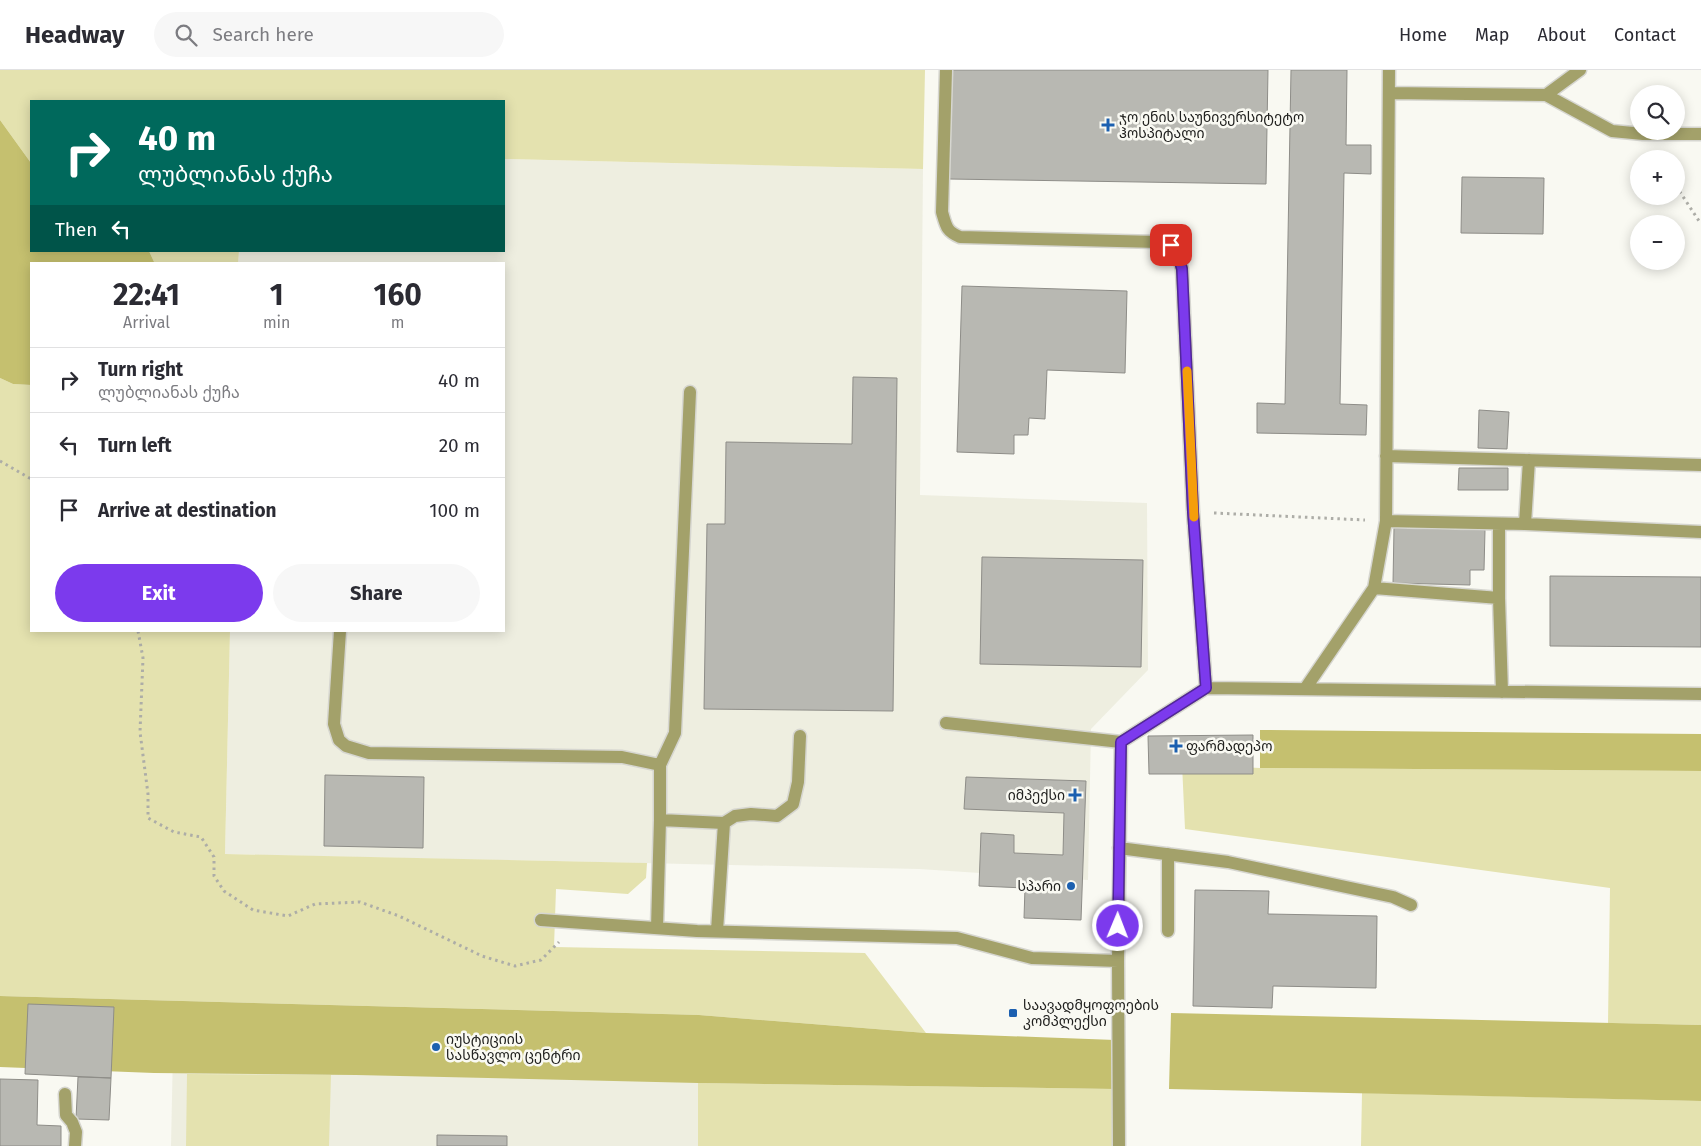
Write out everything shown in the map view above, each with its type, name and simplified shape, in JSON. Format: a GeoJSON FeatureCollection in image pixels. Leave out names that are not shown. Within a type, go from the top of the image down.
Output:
{"type":"FeatureCollection","features":[{"type":"Feature","properties":{"kind":"street"},"geometry":{"type":"LineString","coordinates":[[946,70],[942,212],[946,228],[951,233],[960,237],[1158,242],[1171,245],[1178,255],[1182,269],[1193,512],[1206,688]]}},
{"type":"Feature","properties":{"kind":"street"},"geometry":{"type":"LineString","coordinates":[[1305,689],[1374,588],[1386,521],[1389,70]]}},
{"type":"Feature","properties":{"kind":"street"},"geometry":{"type":"LineString","coordinates":[[1546,95],[1580,70]]}},
{"type":"Feature","properties":{"kind":"street"},"geometry":{"type":"LineString","coordinates":[[1389,93],[1546,95],[1612,131],[1643,134],[1701,134]]}},
{"type":"Feature","properties":{"kind":"street"},"geometry":{"type":"LineString","coordinates":[[657,928],[660,765],[675,733],[690,392]]}},
{"type":"Feature","properties":{"kind":"street"},"geometry":{"type":"LineString","coordinates":[[1386,456],[1701,465]]}},
{"type":"Feature","properties":{"kind":"street"},"geometry":{"type":"LineString","coordinates":[[1525,524],[1529,460]]}},
{"type":"Feature","properties":{"kind":"street"},"geometry":{"type":"LineString","coordinates":[[1386,521],[1525,524],[1701,532]]}},
{"type":"Feature","properties":{"kind":"street"},"geometry":{"type":"LineString","coordinates":[[1499,524],[1502,692]]}},
{"type":"Feature","properties":{"kind":"street"},"geometry":{"type":"LineString","coordinates":[[1374,588],[1499,598]]}},
{"type":"Feature","properties":{"kind":"street"},"geometry":{"type":"LineString","coordinates":[[340,632],[334,724],[339,740],[346,746],[369,753],[622,757],[660,765]]}},
{"type":"Feature","properties":{"kind":"street"},"geometry":{"type":"LineString","coordinates":[[946,723],[1121,742],[1206,688],[1701,694]]}},
{"type":"Feature","properties":{"kind":"street"},"geometry":{"type":"LineString","coordinates":[[660,820],[724,824],[735,816],[751,814],[777,816],[793,804],[798,782],[800,736]]}},
{"type":"Feature","properties":{"kind":"street"},"geometry":{"type":"LineString","coordinates":[[1119,1146],[1118,961],[1121,742]]}},
{"type":"Feature","properties":{"kind":"street"},"geometry":{"type":"LineString","coordinates":[[717,931],[724,824]]}},
{"type":"Feature","properties":{"kind":"street"},"geometry":{"type":"LineString","coordinates":[[1120,848],[1238,864],[1393,897],[1411,905]]}},
{"type":"Feature","properties":{"kind":"street"},"geometry":{"type":"LineString","coordinates":[[1168,854],[1168,931]]}},
{"type":"Feature","properties":{"kind":"street"},"geometry":{"type":"LineString","coordinates":[[541,920],[717,931],[957,938],[1032,958],[1118,961]]}},
{"type":"Feature","properties":{"kind":"street"},"geometry":{"type":"LineString","coordinates":[[65,1094],[66,1115],[72,1122],[76,1132],[75,1146]]}},
{"type":"Feature","properties":{"kind":"path"},"geometry":{"type":"LineString","coordinates":[[1685,200],[1701,224]]}},
{"type":"Feature","properties":{"kind":"path"},"geometry":{"type":"LineString","coordinates":[[0,461],[30,478]]}},
{"type":"Feature","properties":{"kind":"path"},"geometry":{"type":"LineString","coordinates":[[1193,512],[1386,521]]}},
{"type":"Feature","properties":{"kind":"path"},"geometry":{"type":"LineString","coordinates":[[138,632],[143,658],[140,732],[148,794],[148,818],[174,832],[201,837],[214,857],[214,876],[224,891],[253,910],[288,916],[315,904],[360,902],[399,916],[482,956],[515,966],[541,960],[580,923]]}},
{"type":"Feature","properties":{"kind":"shaded area"},"geometry":{"type":"Polygon","coordinates":[[[0,70],[925,70],[923,169],[505,159],[505,100],[30,100],[30,162],[0,120],[0,70]]]}},
{"type":"Feature","properties":{"kind":"shaded area"},"geometry":{"type":"Polygon","coordinates":[[[0,120],[30,162],[30,252],[149,252],[154,262],[30,262],[30,385],[13,384],[0,378],[0,120]]]}},
{"type":"Feature","properties":{"kind":"shaded area"},"geometry":{"type":"Polygon","coordinates":[[[505,159],[923,169],[920,495],[1147,503],[1148,670],[1091,729],[1088,880],[919,869],[225,854],[230,632],[505,632],[505,262],[238,262],[239,252],[505,252],[505,159]]]}},
{"type":"Feature","properties":{"kind":"shaded area"},"geometry":{"type":"Polygon","coordinates":[[[149,252],[239,252],[238,262],[154,262],[149,252]]]}},
{"type":"Feature","properties":{"kind":"shaded area"},"geometry":{"type":"Polygon","coordinates":[[[0,378],[13,384],[30,385],[30,632],[230,632],[225,854],[647,863],[646,878],[628,894],[556,889],[554,947],[865,953],[926,1033],[699,1015],[0,996],[0,378]]]}},
{"type":"Feature","properties":{"kind":"shaded area"},"geometry":{"type":"Polygon","coordinates":[[[1260,730],[1701,734],[1701,771],[1260,768],[1260,730]]]}},
{"type":"Feature","properties":{"kind":"shaded area"},"geometry":{"type":"Polygon","coordinates":[[[1182,764],[1260,768],[1701,771],[1701,1025],[1608,1023],[1610,888],[1185,829],[1182,764]]]}},
{"type":"Feature","properties":{"kind":"shaded area"},"geometry":{"type":"Polygon","coordinates":[[[0,996],[699,1015],[926,1033],[1115,1040],[1114,1089],[154,1073],[0,1067],[0,996]]]}},
{"type":"Feature","properties":{"kind":"shaded area","name":"იუსტიციის სასწავლო ცენტრი"},"geometry":{"type":"Polygon","coordinates":[[[174,1001],[699,1015],[698,1146],[171,1146],[174,1001]]]}},
{"type":"Feature","properties":{"kind":"shaded area"},"geometry":{"type":"Polygon","coordinates":[[[1171,1013],[1701,1025],[1701,1101],[1169,1089],[1171,1013]]]}},
{"type":"Feature","properties":{"kind":"shaded area"},"geometry":{"type":"Polygon","coordinates":[[[187,1074],[331,1075],[329,1146],[186,1146],[187,1074]]]}},
{"type":"Feature","properties":{"kind":"shaded area"},"geometry":{"type":"Polygon","coordinates":[[[698,1083],[1114,1089],[1112,1146],[698,1146],[698,1083]]]}},
{"type":"Feature","properties":{"kind":"shaded area"},"geometry":{"type":"Polygon","coordinates":[[[1362,1093],[1701,1101],[1701,1146],[1361,1146],[1362,1093]]]}},
{"type":"Feature","properties":{"kind":"building","name":"ჯო ენის საუნივერსიტეტო ჰოსპიტალი"},"geometry":{"type":"Polygon","coordinates":[[[951,70],[1268,70],[1266,184],[949,179],[951,70]]]}},
{"type":"Feature","properties":{"kind":"building"},"geometry":{"type":"Polygon","coordinates":[[[1291,70],[1347,70],[1346,145],[1371,145],[1371,174],[1344,173],[1340,404],[1367,405],[1366,435],[1257,433],[1257,403],[1285,404],[1291,70]]]}},
{"type":"Feature","properties":{"kind":"building"},"geometry":{"type":"Polygon","coordinates":[[[1462,177],[1544,178],[1543,234],[1461,233],[1462,177]]]}},
{"type":"Feature","properties":{"kind":"building"},"geometry":{"type":"Polygon","coordinates":[[[962,286],[1127,291],[1125,373],[1047,370],[1045,419],[1029,418],[1028,435],[1014,435],[1014,454],[957,452],[962,286]]]}},
{"type":"Feature","properties":{"kind":"building"},"geometry":{"type":"Polygon","coordinates":[[[853,377],[897,378],[893,711],[704,709],[707,524],[725,524],[726,442],[852,444],[853,377]]]}},
{"type":"Feature","properties":{"kind":"building"},"geometry":{"type":"Polygon","coordinates":[[[1479,410],[1509,412],[1507,449],[1478,448],[1479,410]]]}},
{"type":"Feature","properties":{"kind":"building"},"geometry":{"type":"Polygon","coordinates":[[[1459,468],[1508,468],[1508,490],[1458,490],[1459,468]]]}},
{"type":"Feature","properties":{"kind":"building"},"geometry":{"type":"Polygon","coordinates":[[[1394,528],[1485,530],[1484,570],[1470,570],[1470,585],[1393,583],[1394,528]]]}},
{"type":"Feature","properties":{"kind":"building"},"geometry":{"type":"Polygon","coordinates":[[[982,557],[1143,560],[1141,667],[980,664],[982,557]]]}},
{"type":"Feature","properties":{"kind":"building"},"geometry":{"type":"Polygon","coordinates":[[[1550,576],[1701,577],[1701,647],[1550,646],[1550,576]]]}},
{"type":"Feature","properties":{"kind":"building"},"geometry":{"type":"Polygon","coordinates":[[[1253,735],[1253,774],[1149,774],[1148,736],[1253,735]]]}},
{"type":"Feature","properties":{"kind":"building"},"geometry":{"type":"Polygon","coordinates":[[[325,775],[424,777],[423,848],[324,846],[325,775]]]}},
{"type":"Feature","properties":{"kind":"building"},"geometry":{"type":"Polygon","coordinates":[[[966,777],[1086,781],[1081,920],[1024,918],[1025,888],[979,886],[981,833],[1014,835],[1014,853],[1063,855],[1064,813],[964,809],[966,777]]]}},
{"type":"Feature","properties":{"kind":"building"},"geometry":{"type":"Polygon","coordinates":[[[1195,890],[1269,891],[1268,914],[1377,916],[1376,988],[1273,986],[1272,1008],[1193,1006],[1195,890]]]}},
{"type":"Feature","properties":{"kind":"building"},"geometry":{"type":"Polygon","coordinates":[[[28,1004],[114,1007],[111,1078],[25,1074],[28,1004]]]}},
{"type":"Feature","properties":{"kind":"building"},"geometry":{"type":"Polygon","coordinates":[[[78,1077],[111,1078],[109,1120],[76,1119],[78,1077]]]}},
{"type":"Feature","properties":{"kind":"building"},"geometry":{"type":"Polygon","coordinates":[[[0,1079],[38,1080],[37,1125],[61,1126],[61,1146],[0,1146],[0,1079]]]}},
{"type":"Feature","properties":{"kind":"building"},"geometry":{"type":"Polygon","coordinates":[[[437,1135],[507,1136],[507,1146],[437,1146],[437,1135]]]}},
{"type":"Feature","properties":{"kind":"slow traffic"},"geometry":{"type":"LineString","coordinates":[[1187,371],[1194,517]]}},
{"type":"Feature","properties":{"kind":"place","name":"ჯო ენის საუნივერსიტეტო ჰოსპიტალი"},"geometry":{"type":"Point","coordinates":[1108,125]}},
{"type":"Feature","properties":{"kind":"place","name":"ფარმადეპო"},"geometry":{"type":"Point","coordinates":[1176,746]}},
{"type":"Feature","properties":{"kind":"place","name":"იმპექსი"},"geometry":{"type":"Point","coordinates":[1075,795]}},
{"type":"Feature","properties":{"kind":"place","name":"სპარი"},"geometry":{"type":"Point","coordinates":[1071,886]}},
{"type":"Feature","properties":{"kind":"place","name":"საავადმყოფოების კომპლექსი"},"geometry":{"type":"Point","coordinates":[1013,1013]}},
{"type":"Feature","properties":{"kind":"place","name":"იუსტიციის სასწავლო ცენტრი"},"geometry":{"type":"Point","coordinates":[436,1047]}},
{"type":"Feature","properties":{"kind":"route"},"geometry":{"type":"LineString","coordinates":[[1118,926],[1121,742],[1206,688],[1193,512],[1182,269],[1178,255],[1171,245]]}}]}
